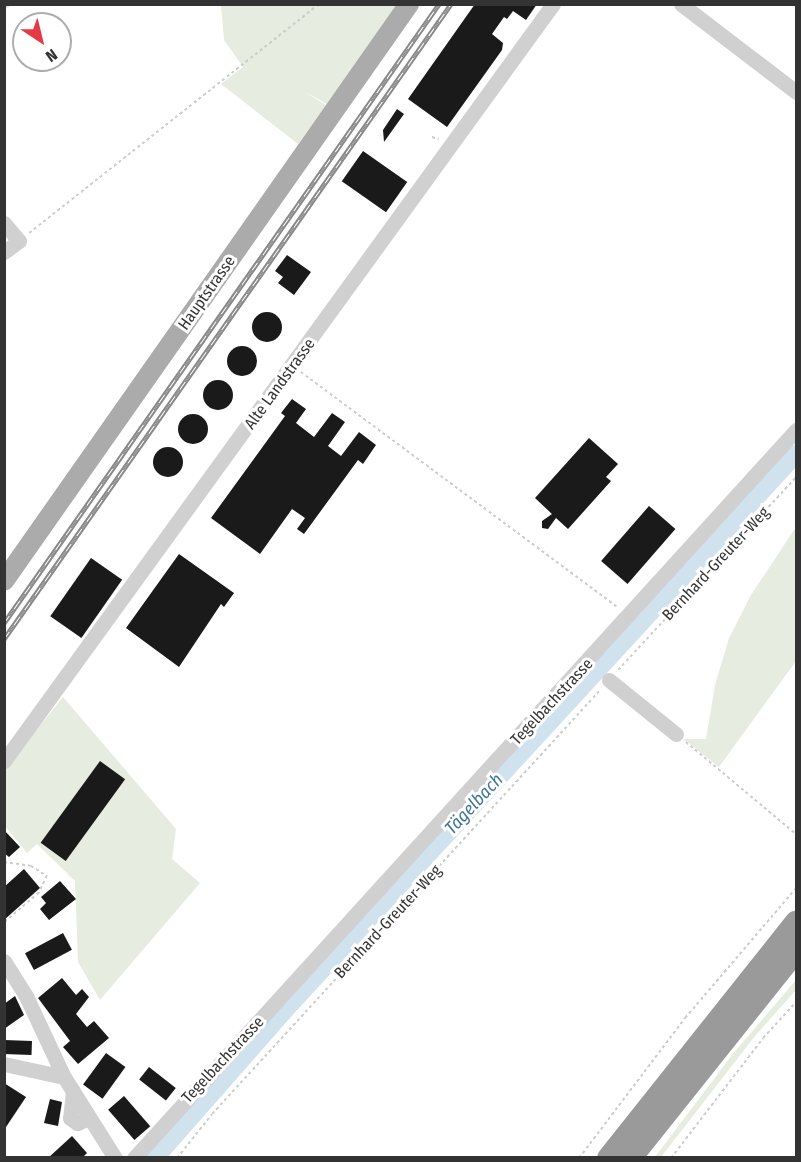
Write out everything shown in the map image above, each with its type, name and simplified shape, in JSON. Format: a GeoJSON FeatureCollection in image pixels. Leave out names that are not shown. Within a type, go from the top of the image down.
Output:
{"type":"FeatureCollection","features":[{"type":"Feature","properties":{"kind":"highway"},"geometry":{"type":"LineString","coordinates":[[608,1158],[796,922]]}},
{"type":"Feature","properties":{"kind":"highway"},"geometry":{"type":"LineString","coordinates":[[631,1158],[796,951]]}},
{"type":"Feature","properties":{"kind":"main road","name":"Hauptstrasse"},"geometry":{"type":"LineString","coordinates":[[4,581],[409,4]]}},
{"type":"Feature","properties":{"kind":"street","name":"Alte Landstrasse"},"geometry":{"type":"LineString","coordinates":[[4,761],[293,366],[553,4]]}},
{"type":"Feature","properties":{"kind":"street"},"geometry":{"type":"LineString","coordinates":[[681,4],[796,92]]}},
{"type":"Feature","properties":{"kind":"street"},"geometry":{"type":"LineString","coordinates":[[4,223],[19,241],[4,252]]}},
{"type":"Feature","properties":{"kind":"street","name":"Tegelbachstrasse"},"geometry":{"type":"LineString","coordinates":[[134,1158],[630,617],[796,430]]}},
{"type":"Feature","properties":{"kind":"street"},"geometry":{"type":"LineString","coordinates":[[609,680],[676,734]]}},
{"type":"Feature","properties":{"kind":"street"},"geometry":{"type":"LineString","coordinates":[[4,961],[64,1077],[115,1158]]}},
{"type":"Feature","properties":{"kind":"street"},"geometry":{"type":"LineString","coordinates":[[28,1067],[42,1056],[48,1043]]}},
{"type":"Feature","properties":{"kind":"street"},"geometry":{"type":"LineString","coordinates":[[4,1064],[28,1067],[64,1077]]}},
{"type":"Feature","properties":{"kind":"path"},"geometry":{"type":"LineString","coordinates":[[19,241],[319,4]]}},
{"type":"Feature","properties":{"kind":"path"},"geometry":{"type":"LineString","coordinates":[[293,366],[630,617]]}},
{"type":"Feature","properties":{"kind":"path","name":"Bernhard-Greuter-Weg"},"geometry":{"type":"LineString","coordinates":[[177,1158],[212,1114],[796,477]]}},
{"type":"Feature","properties":{"kind":"path"},"geometry":{"type":"LineString","coordinates":[[676,734],[796,834]]}},
{"type":"Feature","properties":{"kind":"path"},"geometry":{"type":"LineString","coordinates":[[4,862],[31,866],[47,876],[39,893],[4,923]]}},
{"type":"Feature","properties":{"kind":"path"},"geometry":{"type":"LineString","coordinates":[[579,1158],[686,1018],[796,888]]}},
{"type":"Feature","properties":{"kind":"path"},"geometry":{"type":"LineString","coordinates":[[671,1158],[763,1038],[796,1002]]}},
{"type":"Feature","properties":{"kind":"shaded area"},"geometry":{"type":"Polygon","coordinates":[[[221,5],[397,5],[327,104],[303,91],[326,105],[298,144],[221,84],[243,67],[224,40],[221,5]]]}},
{"type":"Feature","properties":{"kind":"shaded area"},"geometry":{"type":"Polygon","coordinates":[[[796,527],[796,661],[719,767],[683,739],[706,739],[715,685],[729,638],[751,595],[796,527]]]}},
{"type":"Feature","properties":{"kind":"shaded area"},"geometry":{"type":"Polygon","coordinates":[[[63,697],[176,829],[172,859],[200,883],[100,1000],[78,962],[75,881],[37,844],[27,853],[5,826],[4,770],[63,697]]]}},
{"type":"Feature","properties":{"kind":"shaded area"},"geometry":{"type":"Polygon","coordinates":[[[796,980],[796,990],[755,1036],[661,1157],[655,1157],[732,1055],[796,980]]]}},
{"type":"Feature","properties":{"kind":"building"},"geometry":{"type":"Polygon","coordinates":[[[475,4],[537,4],[526,20],[513,11],[507,19],[504,17],[492,34],[503,43],[502,50],[447,127],[408,99],[475,4]]]}},
{"type":"Feature","properties":{"kind":"building"},"geometry":{"type":"Polygon","coordinates":[[[397,109],[404,114],[384,142],[383,130],[397,109]]]}},
{"type":"Feature","properties":{"kind":"building"},"geometry":{"type":"Polygon","coordinates":[[[363,151],[407,182],[386,212],[342,181],[363,151]]]}},
{"type":"Feature","properties":{"kind":"building"},"geometry":{"type":"Polygon","coordinates":[[[287,255],[311,272],[294,295],[278,283],[283,277],[275,271],[287,255]]]}},
{"type":"Feature","properties":{"kind":"building"},"geometry":{"type":"Polygon","coordinates":[[[267,312],[273,313],[281,321],[281,333],[273,341],[267,342],[261,341],[253,333],[252,327],[253,321],[261,313],[267,312]]]}},
{"type":"Feature","properties":{"kind":"building"},"geometry":{"type":"Polygon","coordinates":[[[242,346],[248,347],[256,355],[256,367],[248,375],[242,376],[236,375],[228,367],[227,361],[228,355],[236,347],[242,346]]]}},
{"type":"Feature","properties":{"kind":"building"},"geometry":{"type":"Polygon","coordinates":[[[218,380],[224,381],[232,389],[232,401],[224,409],[218,410],[212,409],[204,401],[203,395],[204,389],[212,381],[218,380]]]}},
{"type":"Feature","properties":{"kind":"building"},"geometry":{"type":"Polygon","coordinates":[[[292,399],[306,409],[296,423],[314,437],[332,413],[345,422],[328,446],[341,456],[359,432],[376,445],[363,464],[358,460],[304,534],[297,529],[305,518],[292,509],[260,554],[211,518],[285,416],[281,413],[292,399]]]}},
{"type":"Feature","properties":{"kind":"building"},"geometry":{"type":"Polygon","coordinates":[[[193,414],[199,415],[207,423],[207,435],[199,443],[193,444],[187,443],[179,435],[178,429],[179,423],[187,415],[193,414]]]}},
{"type":"Feature","properties":{"kind":"building"},"geometry":{"type":"Polygon","coordinates":[[[589,438],[618,464],[606,477],[611,481],[568,529],[556,518],[548,529],[542,528],[542,521],[552,514],[535,498],[589,438]]]}},
{"type":"Feature","properties":{"kind":"building"},"geometry":{"type":"Polygon","coordinates":[[[168,447],[174,448],[182,456],[182,468],[174,476],[168,477],[162,476],[154,468],[153,462],[154,456],[162,448],[168,447]]]}},
{"type":"Feature","properties":{"kind":"building"},"geometry":{"type":"Polygon","coordinates":[[[649,506],[675,529],[628,584],[601,561],[649,506]]]}},
{"type":"Feature","properties":{"kind":"building"},"geometry":{"type":"Polygon","coordinates":[[[179,554],[234,593],[224,607],[221,604],[179,667],[126,628],[179,554]]]}},
{"type":"Feature","properties":{"kind":"building"},"geometry":{"type":"Polygon","coordinates":[[[91,558],[122,580],[81,638],[50,616],[91,558]]]}},
{"type":"Feature","properties":{"kind":"building"},"geometry":{"type":"Polygon","coordinates":[[[100,761],[125,779],[66,861],[41,843],[100,761]]]}},
{"type":"Feature","properties":{"kind":"building"},"geometry":{"type":"Polygon","coordinates":[[[4,830],[20,847],[9,857],[4,853],[4,830]]]}},
{"type":"Feature","properties":{"kind":"building"},"geometry":{"type":"Polygon","coordinates":[[[24,869],[40,888],[4,920],[4,887],[24,869]]]}},
{"type":"Feature","properties":{"kind":"building"},"geometry":{"type":"Polygon","coordinates":[[[60,881],[76,899],[49,920],[40,909],[46,903],[41,897],[60,881]]]}},
{"type":"Feature","properties":{"kind":"building"},"geometry":{"type":"Polygon","coordinates":[[[63,933],[72,950],[34,970],[25,953],[63,933]]]}},
{"type":"Feature","properties":{"kind":"building"},"geometry":{"type":"Polygon","coordinates":[[[62,978],[76,995],[82,989],[89,997],[76,1014],[87,1027],[94,1021],[109,1038],[78,1064],[63,1047],[70,1041],[38,998],[62,978]]]}},
{"type":"Feature","properties":{"kind":"building"},"geometry":{"type":"Polygon","coordinates":[[[15,996],[24,1015],[4,1029],[4,1004],[15,996]]]}},
{"type":"Feature","properties":{"kind":"building"},"geometry":{"type":"Polygon","coordinates":[[[4,1040],[32,1041],[31,1055],[4,1054],[4,1040]]]}},
{"type":"Feature","properties":{"kind":"building"},"geometry":{"type":"Polygon","coordinates":[[[106,1053],[125,1067],[102,1099],[83,1085],[106,1053]]]}},
{"type":"Feature","properties":{"kind":"building"},"geometry":{"type":"Polygon","coordinates":[[[149,1067],[176,1088],[166,1101],[139,1080],[149,1067]]]}},
{"type":"Feature","properties":{"kind":"building"},"geometry":{"type":"Polygon","coordinates":[[[4,1083],[26,1097],[4,1130],[4,1083]]]}},
{"type":"Feature","properties":{"kind":"building"},"geometry":{"type":"Polygon","coordinates":[[[124,1096],[150,1126],[134,1140],[108,1110],[124,1096]]]}},
{"type":"Feature","properties":{"kind":"building"},"geometry":{"type":"Polygon","coordinates":[[[50,1099],[62,1102],[58,1126],[44,1123],[50,1099]]]}},
{"type":"Feature","properties":{"kind":"building"},"geometry":{"type":"Polygon","coordinates":[[[72,1136],[87,1153],[82,1158],[48,1158],[72,1136]]]}},
{"type":"Feature","properties":{"kind":"waterway"},"geometry":{"type":"LineString","coordinates":[[4,7],[9,4]]}},
{"type":"Feature","properties":{"kind":"waterway","name":"Tägelbach"},"geometry":{"type":"LineString","coordinates":[[155,1158],[286,1009],[796,454]]}},
{"type":"Feature","properties":{"kind":"railway"},"geometry":{"type":"LineString","coordinates":[[4,623],[439,4]]}},
{"type":"Feature","properties":{"kind":"railway"},"geometry":{"type":"LineString","coordinates":[[4,639],[451,4]]}}]}
